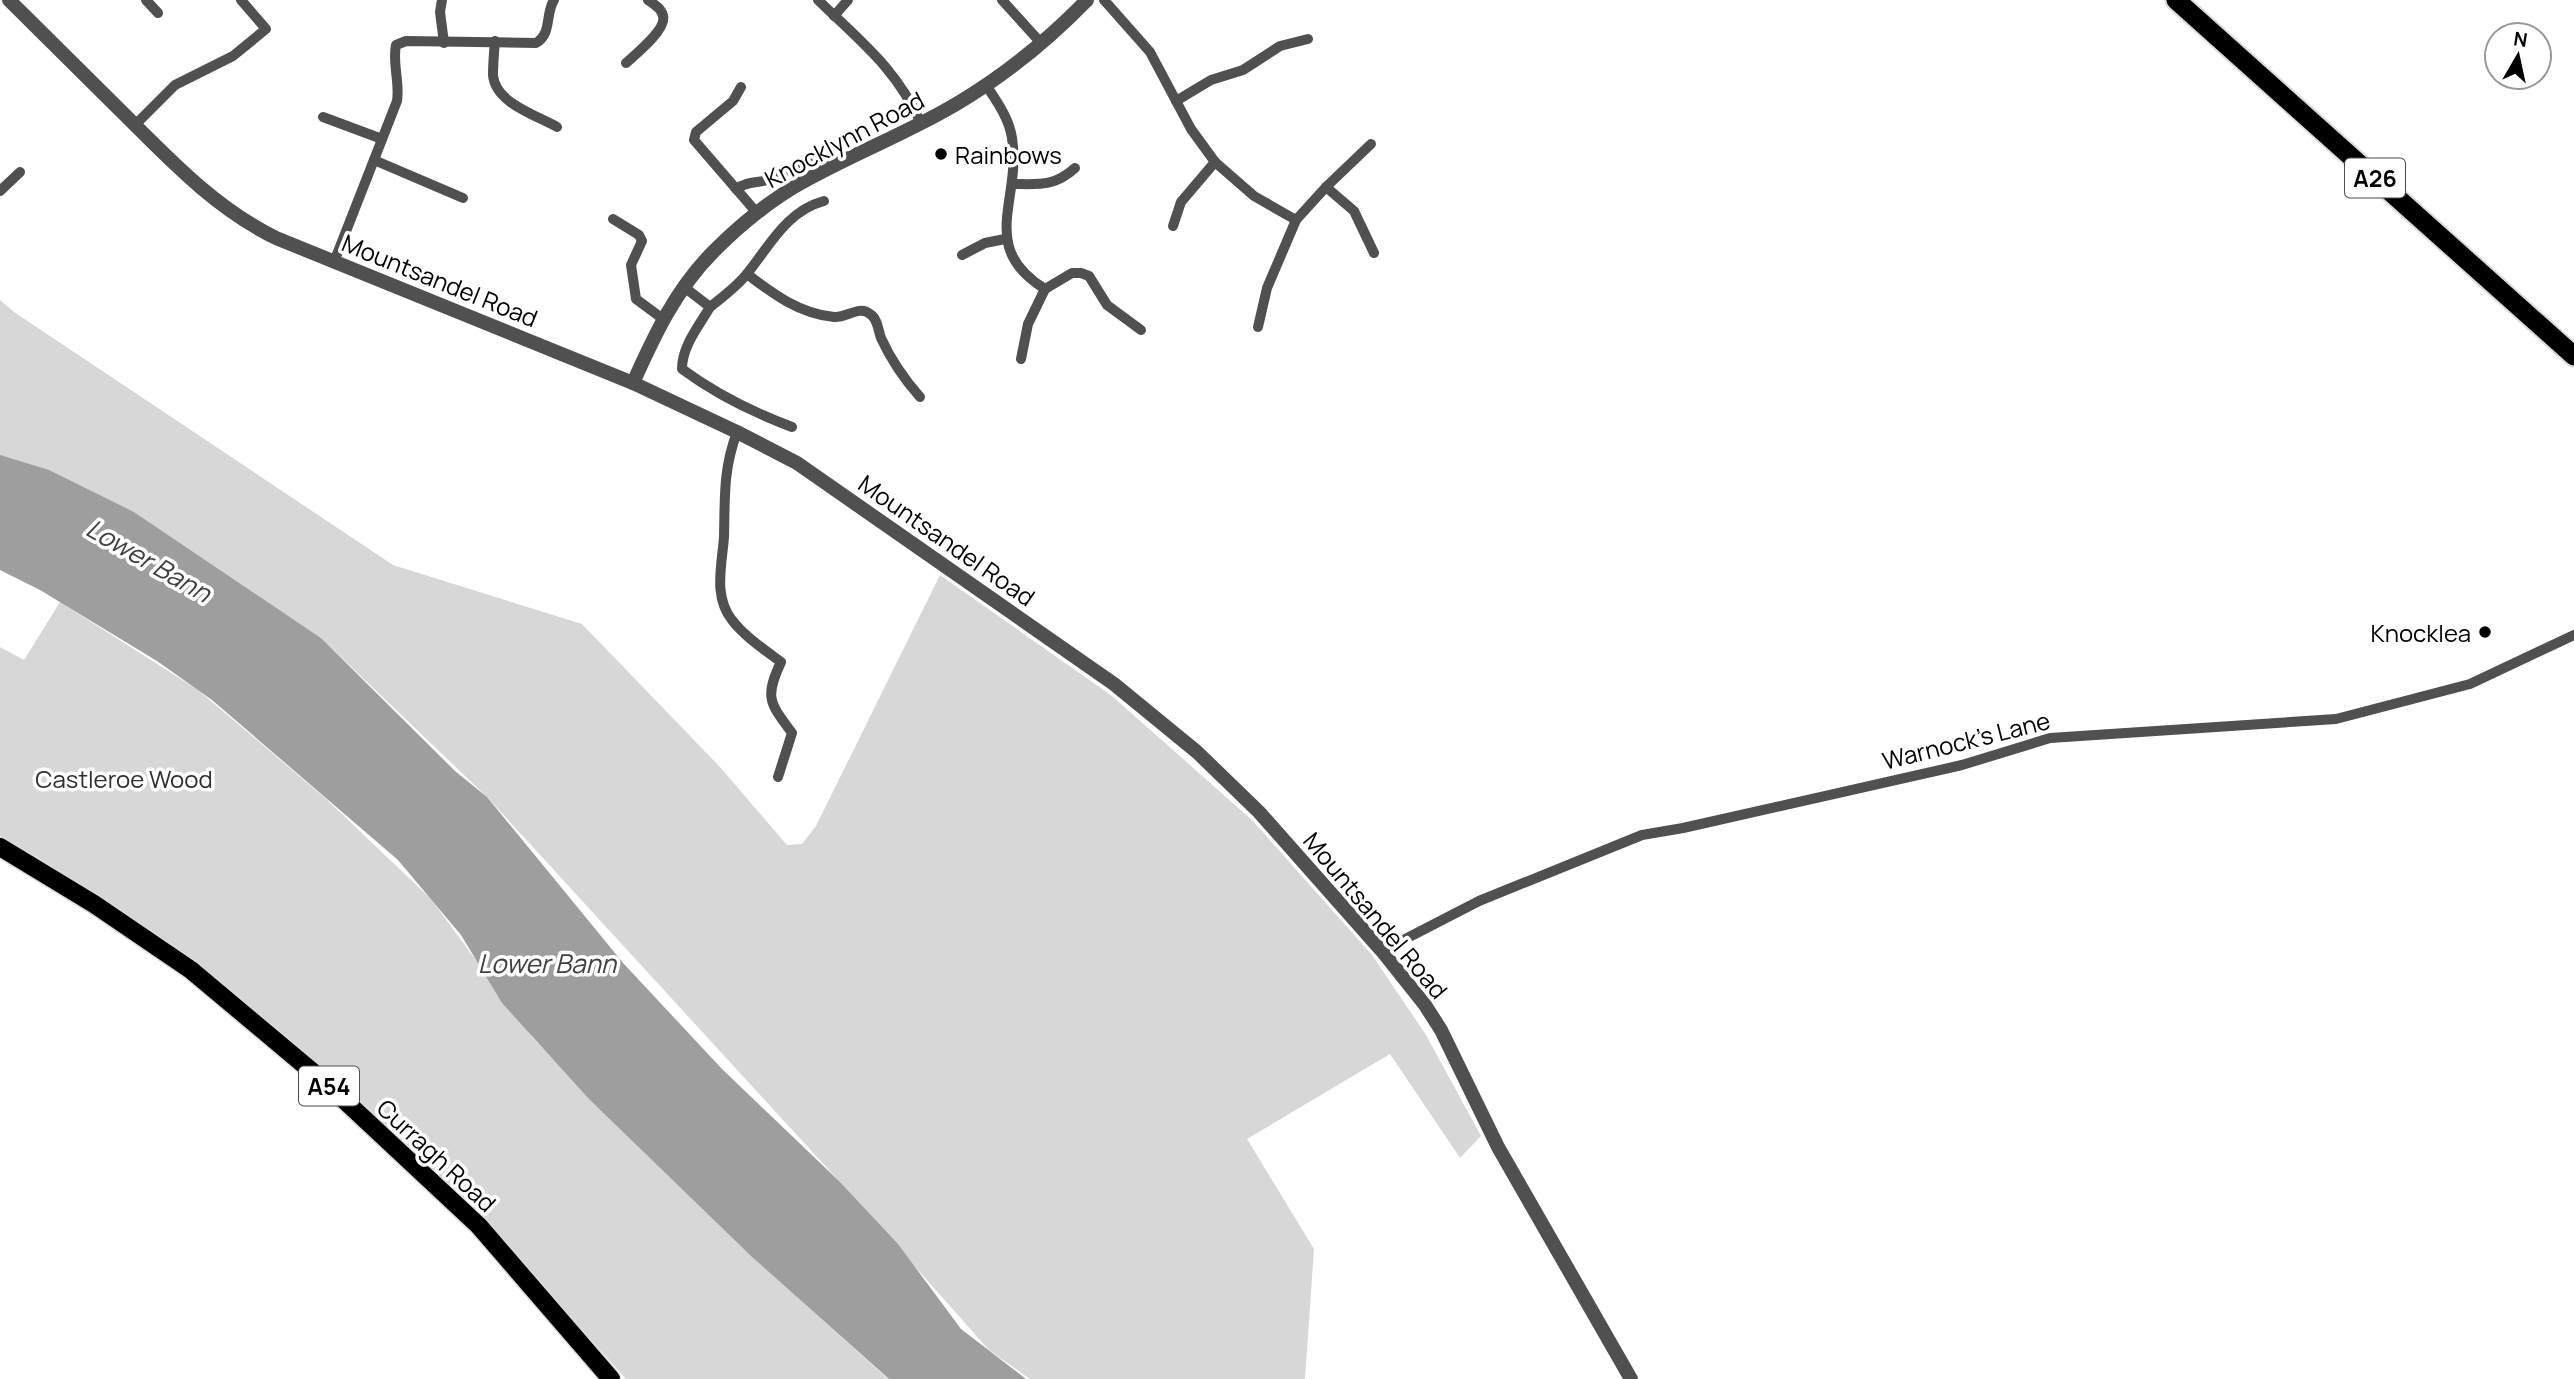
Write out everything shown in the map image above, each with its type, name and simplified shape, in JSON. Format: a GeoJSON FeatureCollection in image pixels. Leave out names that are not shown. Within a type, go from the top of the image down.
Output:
{"type":"FeatureCollection","features":[{"type":"Feature","properties":{"kind":"highway","name":"A26"},"geometry":{"type":"LineString","coordinates":[[2176,0],[2574,356]]}},
{"type":"Feature","properties":{"kind":"main road","name":"Curragh Road"},"geometry":{"type":"LineString","coordinates":[[0,847],[94,904],[191,970],[327,1084],[479,1226],[611,1379]]}},
{"type":"Feature","properties":{"kind":"street","name":"Mountsandel Road"},"geometry":{"type":"LineString","coordinates":[[9,0],[210,197],[239,219],[276,238],[633,383],[797,463],[1114,684],[1197,752],[1259,812],[1382,951],[1425,1005],[1441,1030],[1498,1147],[1631,1379]]}},
{"type":"Feature","properties":{"kind":"street"},"geometry":{"type":"LineString","coordinates":[[146,0],[158,13]]}},
{"type":"Feature","properties":{"kind":"street"},"geometry":{"type":"LineString","coordinates":[[135,125],[175,85],[233,56],[266,29],[242,0]]}},
{"type":"Feature","properties":{"kind":"street"},"geometry":{"type":"LineString","coordinates":[[442,0],[440,12],[444,43]]}},
{"type":"Feature","properties":{"kind":"street"},"geometry":{"type":"LineString","coordinates":[[334,262],[397,101],[399,89],[396,45],[406,41],[536,43],[544,38],[548,13],[554,0]]}},
{"type":"Feature","properties":{"kind":"street"},"geometry":{"type":"LineString","coordinates":[[626,63],[663,27],[664,17],[648,0]]}},
{"type":"Feature","properties":{"kind":"street"},"geometry":{"type":"LineString","coordinates":[[818,0],[886,65],[908,95],[921,123]]}},
{"type":"Feature","properties":{"kind":"street"},"geometry":{"type":"LineString","coordinates":[[834,16],[848,0]]}},
{"type":"Feature","properties":{"kind":"street"},"geometry":{"type":"LineString","coordinates":[[1002,0],[1041,43]]}},
{"type":"Feature","properties":{"kind":"street","name":"Knocklynn Road"},"geometry":{"type":"LineString","coordinates":[[633,383],[663,319],[684,287],[712,253],[757,213],[800,183],[921,123],[986,85],[1041,43],[1087,0]]}},
{"type":"Feature","properties":{"kind":"street"},"geometry":{"type":"LineString","coordinates":[[1104,0],[1150,52],[1191,129],[1214,162],[1254,196],[1296,220]]}},
{"type":"Feature","properties":{"kind":"street"},"geometry":{"type":"LineString","coordinates":[[1176,101],[1212,80],[1243,70],[1280,46],[1307,39]]}},
{"type":"Feature","properties":{"kind":"street"},"geometry":{"type":"LineString","coordinates":[[495,41],[493,78],[499,92],[506,99],[557,127]]}},
{"type":"Feature","properties":{"kind":"street"},"geometry":{"type":"LineString","coordinates":[[986,85],[1010,127],[1012,140],[1012,184],[1005,239],[1012,258],[1028,279],[1045,289]]}},
{"type":"Feature","properties":{"kind":"street"},"geometry":{"type":"LineString","coordinates":[[741,87],[733,101],[696,132],[694,140],[757,213]]}},
{"type":"Feature","properties":{"kind":"street"},"geometry":{"type":"LineString","coordinates":[[323,117],[382,139]]}},
{"type":"Feature","properties":{"kind":"street"},"geometry":{"type":"LineString","coordinates":[[1258,327],[1267,288],[1296,220],[1371,144]]}},
{"type":"Feature","properties":{"kind":"street"},"geometry":{"type":"LineString","coordinates":[[736,189],[744,183],[773,178],[822,151]]}},
{"type":"Feature","properties":{"kind":"street"},"geometry":{"type":"LineString","coordinates":[[374,160],[463,198]]}},
{"type":"Feature","properties":{"kind":"street"},"geometry":{"type":"LineString","coordinates":[[1173,226],[1181,202],[1214,162]]}},
{"type":"Feature","properties":{"kind":"street"},"geometry":{"type":"LineString","coordinates":[[1012,184],[1048,184],[1063,178],[1075,168]]}},
{"type":"Feature","properties":{"kind":"street"},"geometry":{"type":"LineString","coordinates":[[0,191],[20,172]]}},
{"type":"Feature","properties":{"kind":"street"},"geometry":{"type":"LineString","coordinates":[[1326,187],[1354,211],[1374,253]]}},
{"type":"Feature","properties":{"kind":"street"},"geometry":{"type":"LineString","coordinates":[[792,427],[741,408],[714,392],[682,369],[682,360],[690,339],[710,307],[728,294],[747,274],[770,240],[801,211],[824,201]]}},
{"type":"Feature","properties":{"kind":"street"},"geometry":{"type":"LineString","coordinates":[[613,219],[639,235],[642,241],[631,265],[636,299],[663,319]]}},
{"type":"Feature","properties":{"kind":"street"},"geometry":{"type":"LineString","coordinates":[[962,255],[985,243],[1005,239]]}},
{"type":"Feature","properties":{"kind":"street"},"geometry":{"type":"LineString","coordinates":[[1021,359],[1028,324],[1045,289],[1072,273],[1089,276],[1108,305],[1142,330]]}},
{"type":"Feature","properties":{"kind":"street"},"geometry":{"type":"LineString","coordinates":[[747,274],[779,299],[803,309],[839,317],[861,310],[869,312],[905,379],[920,397]]}},
{"type":"Feature","properties":{"kind":"street"},"geometry":{"type":"LineString","coordinates":[[684,287],[710,307]]}},
{"type":"Feature","properties":{"kind":"street"},"geometry":{"type":"LineString","coordinates":[[737,432],[724,485],[723,544],[719,575],[721,594],[731,620],[781,662],[771,683],[772,705],[792,733],[778,777]]}},
{"type":"Feature","properties":{"kind":"street","name":"Warnock's Lane"},"geometry":{"type":"LineString","coordinates":[[1382,951],[1479,901],[1642,835],[1962,765],[2050,738],[2336,719],[2470,684],[2574,635]]}},
{"type":"Feature","properties":{"kind":"green space"},"geometry":{"type":"Polygon","coordinates":[[[0,300],[14,312],[393,565],[582,624],[720,767],[787,845],[802,844],[816,826],[940,575],[1112,696],[1253,821],[1372,955],[1426,1035],[1481,1136],[1460,1158],[1390,1054],[1247,1139],[1314,1249],[1305,1379],[1030,1379],[989,1350],[839,1181],[487,797],[321,638],[134,512],[0,458],[0,300]]]}},
{"type":"Feature","properties":{"kind":"green space","name":"Castleroe Wood"},"geometry":{"type":"Polygon","coordinates":[[[60,602],[198,690],[325,798],[431,899],[533,1038],[639,1147],[744,1249],[888,1379],[626,1379],[472,1207],[297,1047],[211,976],[37,857],[0,836],[0,647],[24,660],[60,602]]]}},
{"type":"Feature","properties":{"kind":"water","name":"Lower Bann"},"geometry":{"type":"Polygon","coordinates":[[[0,455],[49,470],[134,512],[321,638],[455,771],[487,797],[624,964],[722,1069],[839,1181],[898,1244],[961,1329],[1026,1379],[889,1379],[751,1256],[589,1099],[502,1003],[461,935],[398,860],[212,700],[157,661],[40,590],[0,570],[0,455]]]}},
{"type":"Feature","properties":{"kind":"place","name":"Rainbows"},"geometry":{"type":"Point","coordinates":[941,154]}},
{"type":"Feature","properties":{"kind":"place","name":"Knocklea"},"geometry":{"type":"Point","coordinates":[2485,632]}}]}
